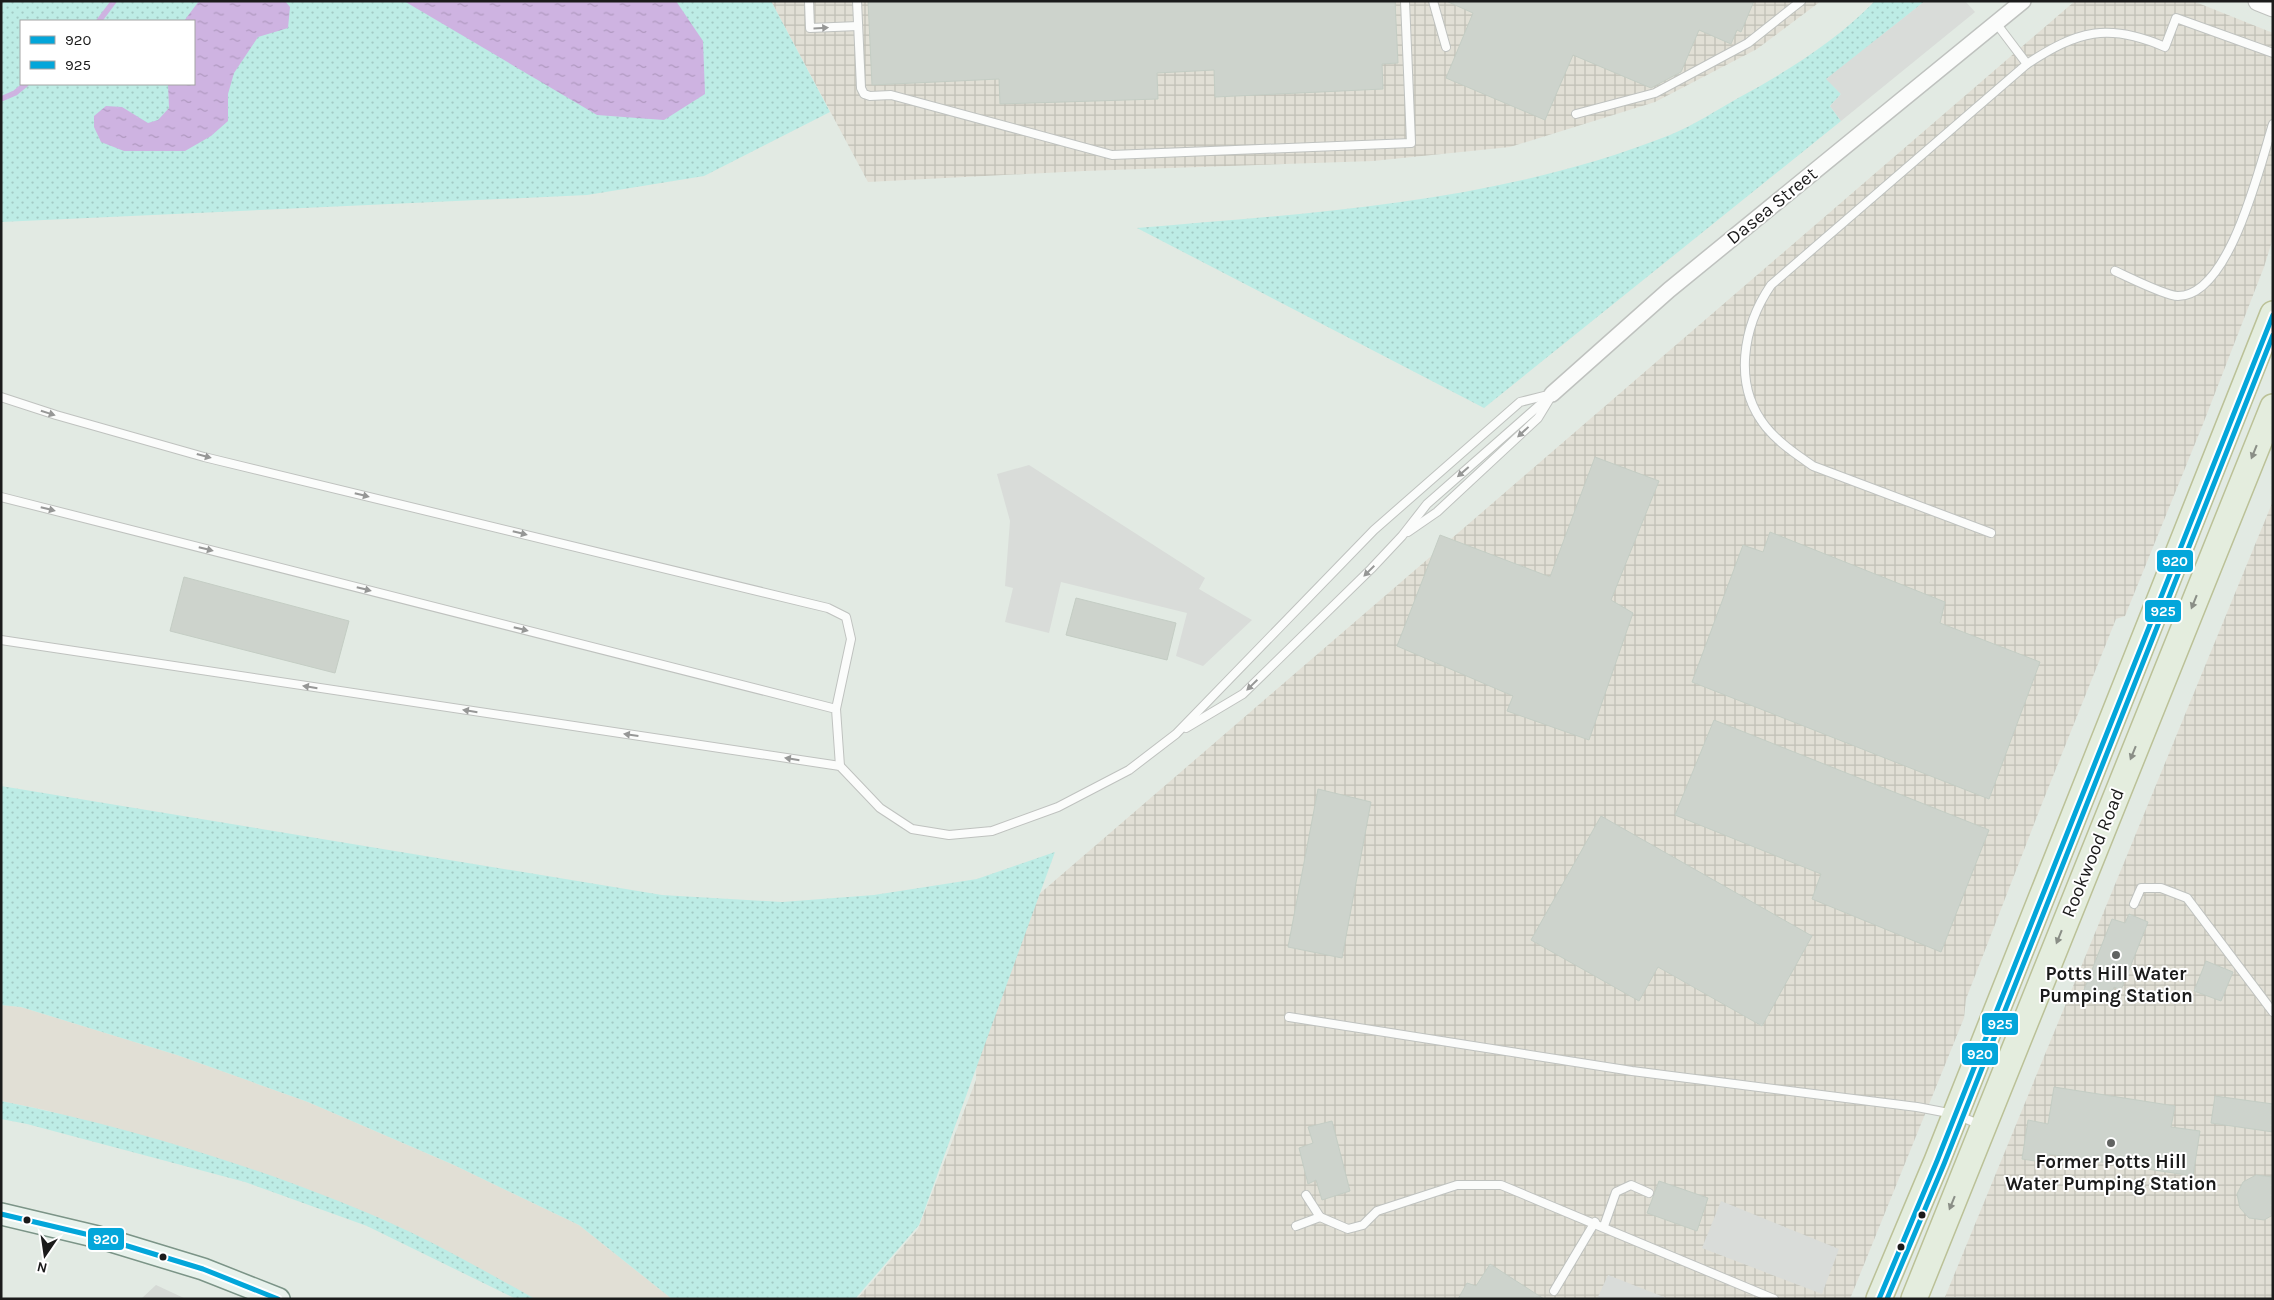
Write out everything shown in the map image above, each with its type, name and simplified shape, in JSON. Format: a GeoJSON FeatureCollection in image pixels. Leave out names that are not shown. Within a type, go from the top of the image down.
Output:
{"type":"FeatureCollection","features":[{"type":"Feature","properties":{"kind":"highway","name":"Rookwood Road"},"geometry":{"type":"LineString","coordinates":[[1879,1299],[2273,314]]}},
{"type":"Feature","properties":{"kind":"highway","name":"Rookwood Road"},"geometry":{"type":"LineString","coordinates":[[1914,1299],[2273,407]]}},
{"type":"Feature","properties":{"kind":"main road"},"geometry":{"type":"LineString","coordinates":[[1,1214],[98,1237],[203,1269],[279,1299]]}},
{"type":"Feature","properties":{"kind":"street","name":"Dasea Street"},"geometry":{"type":"LineString","coordinates":[[1996,23],[2005,1]]}},
{"type":"Feature","properties":{"kind":"street","name":"Dasea Street"},"geometry":{"type":"LineString","coordinates":[[1552,394],[1669,290],[2023,1]]}},
{"type":"Feature","properties":{"kind":"street"},"geometry":{"type":"LineString","coordinates":[[2258,1],[2273,7]]}},
{"type":"Feature","properties":{"kind":"lane"},"geometry":{"type":"LineString","coordinates":[[809,1],[810,28],[858,26]]}},
{"type":"Feature","properties":{"kind":"lane"},"geometry":{"type":"LineString","coordinates":[[857,1],[861,88],[864,94],[870,96],[891,94],[1112,155],[1411,143],[1405,1]]}},
{"type":"Feature","properties":{"kind":"lane"},"geometry":{"type":"LineString","coordinates":[[1433,1],[1446,47]]}},
{"type":"Feature","properties":{"kind":"lane"},"geometry":{"type":"LineString","coordinates":[[1576,114],[1655,93],[1748,43],[1801,1]]}},
{"type":"Feature","properties":{"kind":"lane"},"geometry":{"type":"LineString","coordinates":[[1992,533],[1813,466],[1792,451],[1766,427],[1754,408],[1746,384],[1745,362],[1752,321],[1760,302],[1771,285],[2027,64],[2058,44],[2082,35],[2103,33],[2128,35],[2165,47],[2176,18],[2273,53]]}},
{"type":"Feature","properties":{"kind":"lane"},"geometry":{"type":"LineString","coordinates":[[1996,23],[2027,64]]}},
{"type":"Feature","properties":{"kind":"lane"},"geometry":{"type":"LineString","coordinates":[[2114,271],[2176,296],[2191,295],[2205,285],[2226,259],[2248,204],[2273,124]]}},
{"type":"Feature","properties":{"kind":"lane"},"geometry":{"type":"LineString","coordinates":[[1402,536],[1437,512],[1538,418],[1552,394]]}},
{"type":"Feature","properties":{"kind":"lane"},"geometry":{"type":"LineString","coordinates":[[1,640],[840,766],[880,808],[912,829],[949,835],[992,831],[1058,808],[1130,770],[1176,734],[1243,694],[1402,536],[1426,504],[1552,394]]}},
{"type":"Feature","properties":{"kind":"lane"},"geometry":{"type":"LineString","coordinates":[[1176,734],[1374,530],[1520,402],[1552,394]]}},
{"type":"Feature","properties":{"kind":"lane"},"geometry":{"type":"LineString","coordinates":[[1,398],[204,456],[828,608],[846,617],[851,639],[836,709],[840,766]]}},
{"type":"Feature","properties":{"kind":"lane"},"geometry":{"type":"LineString","coordinates":[[1,497],[836,709]]}},
{"type":"Feature","properties":{"kind":"lane"},"geometry":{"type":"LineString","coordinates":[[2134,904],[2141,888],[2161,888],[2187,898],[2273,1012]]}},
{"type":"Feature","properties":{"kind":"lane"},"geometry":{"type":"LineString","coordinates":[[1289,1017],[1632,1071],[1954,1114],[1983,1125]]}},
{"type":"Feature","properties":{"kind":"lane"},"geometry":{"type":"LineString","coordinates":[[1306,1195],[1320,1217],[1348,1230],[1363,1225],[1377,1211],[1456,1185],[1501,1185],[1595,1222],[1774,1299]]}},
{"type":"Feature","properties":{"kind":"lane"},"geometry":{"type":"LineString","coordinates":[[1604,1226],[1616,1192],[1631,1185],[1649,1193]]}},
{"type":"Feature","properties":{"kind":"lane"},"geometry":{"type":"LineString","coordinates":[[1296,1226],[1320,1217]]}},
{"type":"Feature","properties":{"kind":"lane"},"geometry":{"type":"LineString","coordinates":[[1554,1291],[1595,1222]]}},
{"type":"Feature","properties":{"kind":"shaded area"},"geometry":{"type":"Polygon","coordinates":[[[1,1],[771,1],[830,112],[704,176],[587,195],[1,222],[1,1]]]}},
{"type":"Feature","properties":{"kind":"shaded area"},"geometry":{"type":"Polygon","coordinates":[[[771,1],[1821,1],[1757,49],[1655,102],[1510,147],[1373,161],[1084,171],[868,182],[771,1]]]}},
{"type":"Feature","properties":{"kind":"shaded area"},"geometry":{"type":"Polygon","coordinates":[[[1875,1],[1925,1],[1827,79],[1841,94],[1830,106],[1841,121],[1484,408],[1137,228],[1272,217],[1408,201],[1475,190],[1541,176],[1606,158],[1679,131],[1776,77],[1828,42],[1875,1]]]}},
{"type":"Feature","properties":{"kind":"shaded area"},"geometry":{"type":"Polygon","coordinates":[[[1925,1],[1965,1],[1975,12],[1841,121],[1830,106],[1841,94],[1826,79],[1925,1]]]}},
{"type":"Feature","properties":{"kind":"shaded area"},"geometry":{"type":"Polygon","coordinates":[[[2075,1],[2193,1],[2273,33],[2273,238],[2264,267],[2203,424],[2125,616],[2116,619],[2043,801],[1966,999],[1964,1018],[1850,1299],[857,1299],[918,1229],[976,1080],[979,946],[2075,1]]]}},
{"type":"Feature","properties":{"kind":"shaded area"},"geometry":{"type":"Polygon","coordinates":[[[1029,465],[1205,578],[1199,589],[1252,620],[1203,666],[1176,656],[1187,613],[1061,582],[1049,633],[1005,622],[1013,588],[1005,586],[1010,521],[997,474],[1029,465]]]}},
{"type":"Feature","properties":{"kind":"shaded area"},"geometry":{"type":"Polygon","coordinates":[[[2273,501],[2273,1299],[1945,1297],[2273,501]]]}},
{"type":"Feature","properties":{"kind":"shaded area"},"geometry":{"type":"Polygon","coordinates":[[[1,786],[662,895],[782,902],[874,895],[977,879],[1055,852],[919,1225],[855,1299],[672,1299],[579,1225],[454,1165],[308,1102],[177,1055],[21,1007],[1,1005],[1,786]]]}},
{"type":"Feature","properties":{"kind":"shaded area"},"geometry":{"type":"Polygon","coordinates":[[[1,1005],[21,1007],[177,1055],[308,1102],[454,1165],[579,1225],[672,1299],[535,1299],[384,1220],[277,1178],[179,1147],[45,1110],[1,1101],[1,1005]]]}},
{"type":"Feature","properties":{"kind":"shaded area"},"geometry":{"type":"Polygon","coordinates":[[[1,1101],[49,1111],[146,1136],[292,1183],[403,1229],[535,1299],[516,1299],[367,1226],[245,1182],[27,1124],[1,1119],[1,1101]]]}},
{"type":"Feature","properties":{"kind":"shaded area"},"geometry":{"type":"Polygon","coordinates":[[[1721,1201],[1839,1249],[1822,1294],[1702,1248],[1721,1201]]]}},
{"type":"Feature","properties":{"kind":"shaded area"},"geometry":{"type":"Polygon","coordinates":[[[1608,1275],[1669,1299],[1597,1299],[1608,1275]]]}},
{"type":"Feature","properties":{"kind":"shaded area"},"geometry":{"type":"Polygon","coordinates":[[[156,1285],[186,1299],[141,1299],[156,1285]]]}},
{"type":"Feature","properties":{"kind":"water"},"geometry":{"type":"Polygon","coordinates":[[[199,1],[285,1],[290,7],[288,28],[258,37],[234,73],[228,94],[228,121],[211,136],[185,151],[124,151],[101,142],[94,127],[94,116],[106,106],[122,107],[148,123],[158,120],[169,108],[168,85],[195,85],[195,20],[185,20],[199,1]]]}},
{"type":"Feature","properties":{"kind":"water"},"geometry":{"type":"Polygon","coordinates":[[[404,1],[676,1],[703,41],[705,94],[664,120],[597,115],[404,1]]]}},
{"type":"Feature","properties":{"kind":"building"},"geometry":{"type":"Polygon","coordinates":[[[868,1],[1395,1],[1398,63],[1382,64],[1383,89],[1215,97],[1214,70],[1157,73],[1158,99],[1000,104],[999,79],[872,85],[868,1]]]}},
{"type":"Feature","properties":{"kind":"building"},"geometry":{"type":"Polygon","coordinates":[[[1446,1],[1754,1],[1741,32],[1737,30],[1731,44],[1699,30],[1681,72],[1651,88],[1573,55],[1545,120],[1446,78],[1473,13],[1446,1]]]}},
{"type":"Feature","properties":{"kind":"building"},"geometry":{"type":"Polygon","coordinates":[[[1595,457],[1659,481],[1611,600],[1633,613],[1589,740],[1507,711],[1513,696],[1397,646],[1440,535],[1550,577],[1595,457]]]}},
{"type":"Feature","properties":{"kind":"building"},"geometry":{"type":"Polygon","coordinates":[[[1770,532],[1945,602],[1940,623],[2040,662],[1989,799],[1692,682],[1743,545],[1763,552],[1770,532]]]}},
{"type":"Feature","properties":{"kind":"building"},"geometry":{"type":"Polygon","coordinates":[[[184,577],[349,621],[335,673],[170,631],[184,577]]]}},
{"type":"Feature","properties":{"kind":"building"},"geometry":{"type":"Polygon","coordinates":[[[1076,598],[1176,623],[1167,660],[1066,635],[1076,598]]]}},
{"type":"Feature","properties":{"kind":"building"},"geometry":{"type":"Polygon","coordinates":[[[1714,720],[1989,830],[1941,952],[1812,899],[1821,874],[1675,815],[1714,720]]]}},
{"type":"Feature","properties":{"kind":"building"},"geometry":{"type":"Polygon","coordinates":[[[1318,789],[1371,802],[1342,958],[1288,947],[1318,789]]]}},
{"type":"Feature","properties":{"kind":"building"},"geometry":{"type":"Polygon","coordinates":[[[1601,816],[1812,936],[1762,1026],[1658,967],[1639,1001],[1531,940],[1601,816]]]}},
{"type":"Feature","properties":{"kind":"building","name":"Potts Hill Water Pumping Station"},"geometry":{"type":"Polygon","coordinates":[[[2129,914],[2148,922],[2121,990],[2114,987],[2109,1000],[2084,990],[2112,919],[2125,923],[2129,914]]]}},
{"type":"Feature","properties":{"kind":"building"},"geometry":{"type":"Polygon","coordinates":[[[2206,961],[2233,972],[2221,1001],[2194,991],[2206,961]]]}},
{"type":"Feature","properties":{"kind":"building","name":"Former Potts Hill Water Pumping Station"},"geometry":{"type":"Polygon","coordinates":[[[2054,1087],[2175,1106],[2171,1127],[2200,1131],[2193,1176],[2049,1154],[2048,1163],[2022,1159],[2028,1120],[2048,1124],[2054,1087]]]}},
{"type":"Feature","properties":{"kind":"building"},"geometry":{"type":"Polygon","coordinates":[[[2215,1096],[2273,1104],[2273,1132],[2211,1123],[2215,1096]]]}},
{"type":"Feature","properties":{"kind":"building"},"geometry":{"type":"Polygon","coordinates":[[[1332,1121],[1350,1191],[1322,1200],[1316,1180],[1308,1184],[1299,1148],[1313,1143],[1308,1127],[1332,1121]]]}},
{"type":"Feature","properties":{"kind":"building"},"geometry":{"type":"Polygon","coordinates":[[[2256,1175],[2273,1177],[2273,1215],[2264,1220],[2249,1218],[2240,1208],[2237,1194],[2243,1182],[2256,1175]]]}},
{"type":"Feature","properties":{"kind":"building"},"geometry":{"type":"Polygon","coordinates":[[[1659,1181],[1708,1198],[1697,1231],[1647,1213],[1659,1181]]]}},
{"type":"Feature","properties":{"kind":"building"},"geometry":{"type":"Polygon","coordinates":[[[1490,1264],[1544,1299],[1458,1299],[1467,1283],[1476,1286],[1490,1264]]]}},
{"type":"Feature","properties":{"kind":"waterway"},"geometry":{"type":"LineString","coordinates":[[100,20],[114,1]]}},
{"type":"Feature","properties":{"kind":"waterway"},"geometry":{"type":"LineString","coordinates":[[1,99],[15,93],[25,85]]}},
{"type":"Feature","properties":{"kind":"transit line","name":"920"},"geometry":{"type":"LineString","coordinates":[[1879,1299],[1937,1161],[2273,315]]}},
{"type":"Feature","properties":{"kind":"transit line","name":"925"},"geometry":{"type":"LineString","coordinates":[[1887,1299],[1944,1164],[2273,335]]}},
{"type":"Feature","properties":{"kind":"transit line","name":"920"},"geometry":{"type":"LineString","coordinates":[[1,1214],[98,1237],[203,1269],[278,1299]]}},
{"type":"Feature","properties":{"kind":"place","name":"Potts Hill Water Pumping Station"},"geometry":{"type":"Point","coordinates":[2116,955]}},
{"type":"Feature","properties":{"kind":"place","name":"Former Potts Hill Water Pumping Station"},"geometry":{"type":"Point","coordinates":[2111,1143]}}]}
